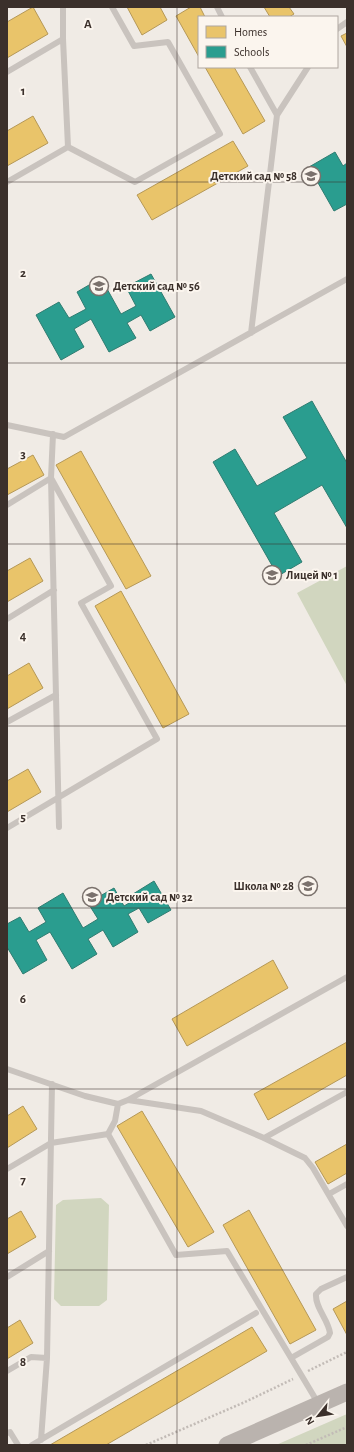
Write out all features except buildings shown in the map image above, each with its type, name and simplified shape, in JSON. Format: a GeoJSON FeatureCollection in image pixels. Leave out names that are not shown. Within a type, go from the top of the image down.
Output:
{"type":"FeatureCollection","features":[{"type":"Feature","properties":{"kind":"main road"},"geometry":{"type":"LineString","coordinates":[[227,1445],[347,1392]]}},
{"type":"Feature","properties":{"kind":"lane"},"geometry":{"type":"LineString","coordinates":[[63,7],[68,147]]}},
{"type":"Feature","properties":{"kind":"lane"},"geometry":{"type":"LineString","coordinates":[[68,147],[135,182],[220,134],[168,42],[134,46],[112,7]]}},
{"type":"Feature","properties":{"kind":"lane"},"geometry":{"type":"LineString","coordinates":[[217,7],[222,16]]}},
{"type":"Feature","properties":{"kind":"lane"},"geometry":{"type":"LineString","coordinates":[[338,28],[347,22]]}},
{"type":"Feature","properties":{"kind":"lane"},"geometry":{"type":"LineString","coordinates":[[7,72],[63,39]]}},
{"type":"Feature","properties":{"kind":"lane"},"geometry":{"type":"LineString","coordinates":[[251,68],[277,115]]}},
{"type":"Feature","properties":{"kind":"lane"},"geometry":{"type":"LineString","coordinates":[[251,333],[277,115],[307,68]]}},
{"type":"Feature","properties":{"kind":"lane"},"geometry":{"type":"LineString","coordinates":[[7,182],[68,147]]}},
{"type":"Feature","properties":{"kind":"lane"},"geometry":{"type":"LineString","coordinates":[[7,425],[64,437],[347,279]]}},
{"type":"Feature","properties":{"kind":"lane"},"geometry":{"type":"LineString","coordinates":[[53,434],[51,478],[59,827]]}},
{"type":"Feature","properties":{"kind":"lane"},"geometry":{"type":"LineString","coordinates":[[7,505],[51,478]]}},
{"type":"Feature","properties":{"kind":"lane"},"geometry":{"type":"LineString","coordinates":[[7,828],[157,739],[81,604],[112,586],[51,478]]}},
{"type":"Feature","properties":{"kind":"lane"},"geometry":{"type":"LineString","coordinates":[[7,619],[54,590]]}},
{"type":"Feature","properties":{"kind":"lane"},"geometry":{"type":"LineString","coordinates":[[7,722],[56,695]]}},
{"type":"Feature","properties":{"kind":"lane"},"geometry":{"type":"LineString","coordinates":[[7,1069],[85,1096],[118,1104],[128,1100],[347,977]]}},
{"type":"Feature","properties":{"kind":"lane"},"geometry":{"type":"LineString","coordinates":[[41,1440],[47,1358],[52,1084]]}},
{"type":"Feature","properties":{"kind":"lane"},"geometry":{"type":"LineString","coordinates":[[264,1138],[347,1092]]}},
{"type":"Feature","properties":{"kind":"lane"},"geometry":{"type":"LineString","coordinates":[[128,1100],[201,1111],[264,1138],[305,1158],[313,1168],[347,1226]]}},
{"type":"Feature","properties":{"kind":"lane"},"geometry":{"type":"LineString","coordinates":[[108,1134],[114,1121],[118,1104]]}},
{"type":"Feature","properties":{"kind":"lane"},"geometry":{"type":"LineString","coordinates":[[7,1169],[51,1143],[108,1134]]}},
{"type":"Feature","properties":{"kind":"lane"},"geometry":{"type":"LineString","coordinates":[[108,1134],[176,1255],[227,1251],[319,1404]]}},
{"type":"Feature","properties":{"kind":"lane"},"geometry":{"type":"LineString","coordinates":[[329,1194],[347,1184]]}},
{"type":"Feature","properties":{"kind":"lane"},"geometry":{"type":"LineString","coordinates":[[7,1276],[49,1251]]}},
{"type":"Feature","properties":{"kind":"lane"},"geometry":{"type":"LineString","coordinates":[[291,1358],[328,1337],[330,1333],[329,1328],[315,1300],[316,1294],[347,1277]]}},
{"type":"Feature","properties":{"kind":"lane"},"geometry":{"type":"LineString","coordinates":[[32,1445],[256,1313]]}},
{"type":"Feature","properties":{"kind":"lane"},"geometry":{"type":"LineString","coordinates":[[7,1371],[31,1357],[47,1358]]}},
{"type":"Feature","properties":{"kind":"lane"},"geometry":{"type":"LineString","coordinates":[[7,1433],[10,1432],[18,1445]]}},
{"type":"Feature","properties":{"kind":"path"},"geometry":{"type":"LineString","coordinates":[[146,1445],[245,1402],[347,1352]]}},
{"type":"Feature","properties":{"kind":"path"},"geometry":{"type":"LineString","coordinates":[[306,1445],[347,1427]]}},
{"type":"Feature","properties":{"kind":"green space"},"geometry":{"type":"Polygon","coordinates":[[[347,566],[347,686],[297,593],[347,566]]]}},
{"type":"Feature","properties":{"kind":"green space"},"geometry":{"type":"Polygon","coordinates":[[[101,1198],[109,1205],[107,1300],[99,1306],[61,1306],[54,1299],[56,1205],[63,1200],[101,1198]]]}},
{"type":"Feature","properties":{"kind":"green space"},"geometry":{"type":"Polygon","coordinates":[[[347,1414],[347,1445],[276,1445],[347,1414]]]}},
{"type":"Feature","properties":{"kind":"place","name":"Детский сад № 58"},"geometry":{"type":"Point","coordinates":[311,176]}},
{"type":"Feature","properties":{"kind":"place","name":"Детский сад № 56"},"geometry":{"type":"Point","coordinates":[99,286]}},
{"type":"Feature","properties":{"kind":"place","name":"Лицей № 1"},"geometry":{"type":"Point","coordinates":[272,575]}},
{"type":"Feature","properties":{"kind":"place","name":"Школа № 28"},"geometry":{"type":"Point","coordinates":[308,886]}},
{"type":"Feature","properties":{"kind":"place","name":"Детский сад № 32"},"geometry":{"type":"Point","coordinates":[92,897]}}]}
